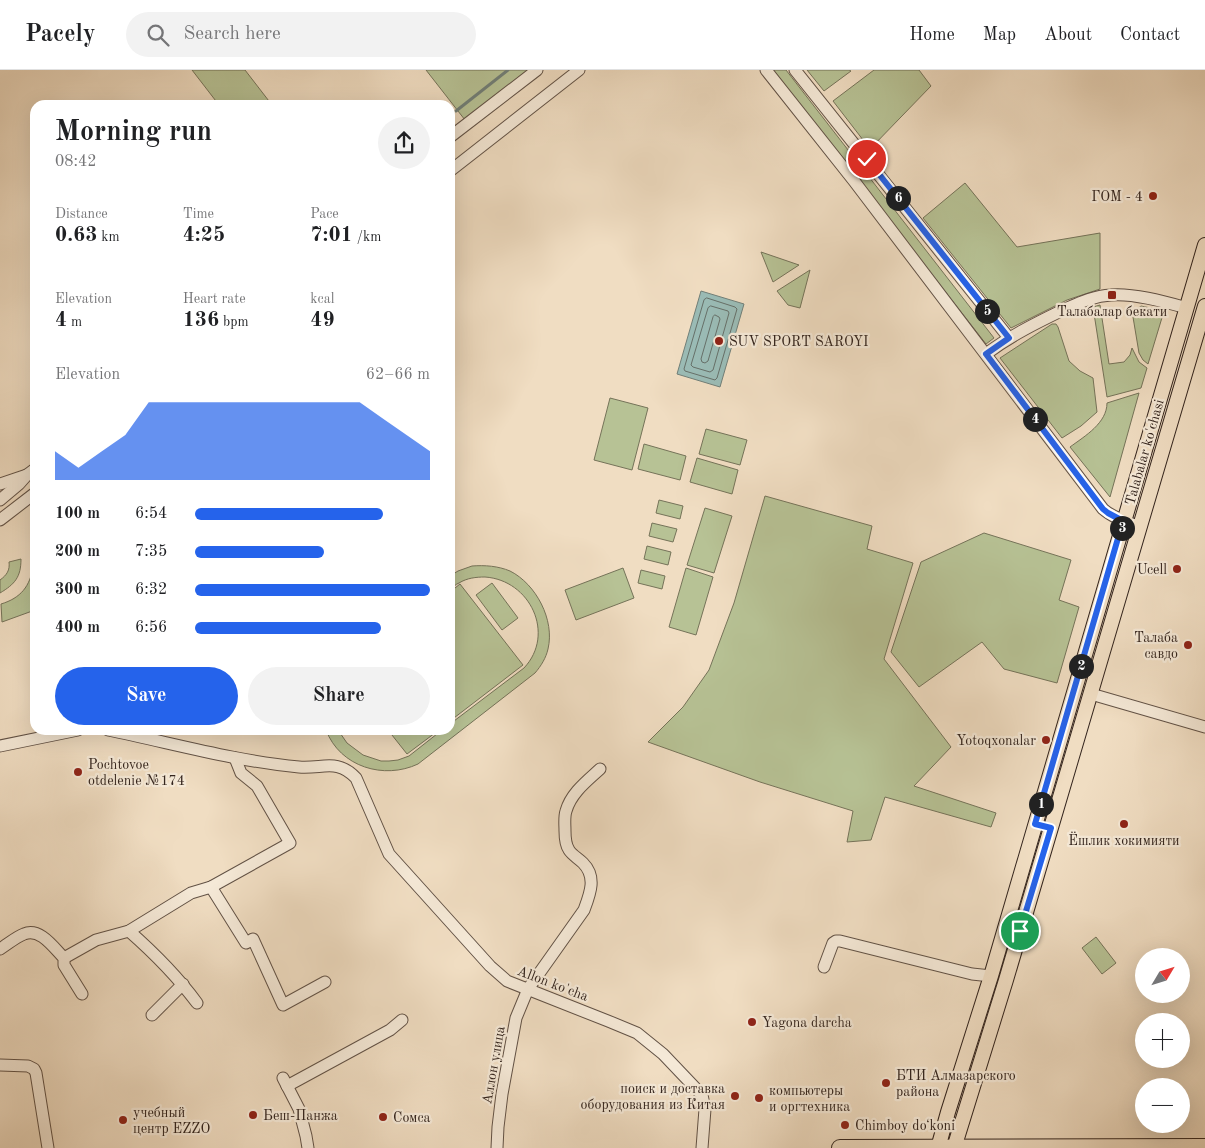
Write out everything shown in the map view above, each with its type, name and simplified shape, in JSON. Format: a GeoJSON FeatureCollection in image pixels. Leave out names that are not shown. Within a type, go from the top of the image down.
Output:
{"type":"FeatureCollection","features":[{"type":"Feature","properties":{"kind":"highway"},"geometry":{"type":"LineString","coordinates":[[840,1148],[1205,1147]]}},
{"type":"Feature","properties":{"kind":"main road","name":"Talabalar ko'chasi"},"geometry":{"type":"LineString","coordinates":[[946,1148],[948,1112],[991,976],[1205,245]]}},
{"type":"Feature","properties":{"kind":"main road","name":"Talabalar ko'chasi"},"geometry":{"type":"LineString","coordinates":[[946,1148],[1006,980],[1205,306]]}},
{"type":"Feature","properties":{"kind":"main road"},"geometry":{"type":"LineString","coordinates":[[1035,824],[1051,828]]}},
{"type":"Feature","properties":{"kind":"main road"},"geometry":{"type":"LineString","coordinates":[[991,976],[1006,980]]}},
{"type":"Feature","properties":{"kind":"street"},"geometry":{"type":"LineString","coordinates":[[455,133],[537,70]]}},
{"type":"Feature","properties":{"kind":"street"},"geometry":{"type":"LineString","coordinates":[[455,167],[579,70]]}},
{"type":"Feature","properties":{"kind":"street"},"geometry":{"type":"LineString","coordinates":[[766,70],[854,181],[1103,509],[1123,521],[1140,527]]}},
{"type":"Feature","properties":{"kind":"street"},"geometry":{"type":"LineString","coordinates":[[795,70],[1009,338]]}},
{"type":"Feature","properties":{"kind":"street"},"geometry":{"type":"LineString","coordinates":[[986,354],[1038,321],[1092,298],[1112,295],[1135,297],[1187,308]]}},
{"type":"Feature","properties":{"kind":"street"},"geometry":{"type":"LineString","coordinates":[[0,484],[30,472]]}},
{"type":"Feature","properties":{"kind":"street"},"geometry":{"type":"LineString","coordinates":[[0,500],[30,473]]}},
{"type":"Feature","properties":{"kind":"street"},"geometry":{"type":"LineString","coordinates":[[0,520],[30,497]]}},
{"type":"Feature","properties":{"kind":"street"},"geometry":{"type":"LineString","coordinates":[[1091,694],[1205,727]]}},
{"type":"Feature","properties":{"kind":"street"},"geometry":{"type":"LineString","coordinates":[[0,746],[54,735]]}},
{"type":"Feature","properties":{"kind":"street"},"geometry":{"type":"LineString","coordinates":[[64,958],[96,940],[129,931],[191,893],[212,887],[290,843],[257,786],[241,774],[235,758],[131,735]]}},
{"type":"Feature","properties":{"kind":"street","name":"Allon ko'cha"},"geometry":{"type":"LineString","coordinates":[[235,758],[301,767],[336,766],[350,772],[356,778],[389,854],[490,966],[507,981],[637,1033],[663,1054],[702,1095],[706,1109],[702,1148]]}},
{"type":"Feature","properties":{"kind":"street","name":"Аллон улица"},"geometry":{"type":"LineString","coordinates":[[497,1148],[501,1102],[516,1018],[528,989],[584,910],[589,897],[592,885],[591,878],[586,867],[567,847],[565,816],[575,794],[600,769]]}},
{"type":"Feature","properties":{"kind":"street"},"geometry":{"type":"LineString","coordinates":[[212,887],[246,943],[253,939],[283,1005],[325,982]]}},
{"type":"Feature","properties":{"kind":"street"},"geometry":{"type":"LineString","coordinates":[[129,931],[149,948],[183,984],[197,1003]]}},
{"type":"Feature","properties":{"kind":"street"},"geometry":{"type":"LineString","coordinates":[[0,949],[25,933],[33,932],[42,936],[64,958],[64,965],[82,994]]}},
{"type":"Feature","properties":{"kind":"street"},"geometry":{"type":"LineString","coordinates":[[824,967],[833,943],[840,940],[972,974],[991,976]]}},
{"type":"Feature","properties":{"kind":"street"},"geometry":{"type":"LineString","coordinates":[[152,1015],[183,984]]}},
{"type":"Feature","properties":{"kind":"street"},"geometry":{"type":"LineString","coordinates":[[308,1148],[299,1109],[285,1082],[390,1030],[402,1020]]}},
{"type":"Feature","properties":{"kind":"street"},"geometry":{"type":"LineString","coordinates":[[0,1065],[28,1066],[34,1069],[48,1148]]}},
{"type":"Feature","properties":{"kind":"green space"},"geometry":{"type":"Polygon","coordinates":[[[192,70],[245,70],[268,100],[215,100],[192,70]]]}},
{"type":"Feature","properties":{"kind":"green space"},"geometry":{"type":"Polygon","coordinates":[[[426,70],[530,70],[465,120],[455,107],[455,100],[449,100],[426,70]]]}},
{"type":"Feature","properties":{"kind":"green space"},"geometry":{"type":"Polygon","coordinates":[[[773,70],[786,70],[994,338],[986,344],[773,70]]]}},
{"type":"Feature","properties":{"kind":"green space"},"geometry":{"type":"Polygon","coordinates":[[[807,70],[849,70],[851,71],[824,91],[807,70]]]}},
{"type":"Feature","properties":{"kind":"green space"},"geometry":{"type":"Polygon","coordinates":[[[874,70],[919,70],[931,86],[870,149],[833,101],[874,70]]]}},
{"type":"Feature","properties":{"kind":"green space"},"geometry":{"type":"Polygon","coordinates":[[[965,183],[1017,247],[1100,233],[1100,289],[1067,300],[1011,328],[923,218],[965,183]]]}},
{"type":"Feature","properties":{"kind":"green space"},"geometry":{"type":"Polygon","coordinates":[[[761,252],[799,265],[773,282],[761,252]]]}},
{"type":"Feature","properties":{"kind":"green space"},"geometry":{"type":"Polygon","coordinates":[[[810,270],[800,308],[788,305],[777,291],[810,270]]]}},
{"type":"Feature","properties":{"kind":"green space"},"geometry":{"type":"Polygon","coordinates":[[[1100,305],[1109,364],[1124,362],[1130,355],[1132,348],[1139,362],[1147,368],[1141,388],[1107,397],[1093,307],[1100,305]]]}},
{"type":"Feature","properties":{"kind":"green space"},"geometry":{"type":"Polygon","coordinates":[[[1141,306],[1164,311],[1148,364],[1139,353],[1133,317],[1136,310],[1141,306]]]}},
{"type":"Feature","properties":{"kind":"green space"},"geometry":{"type":"Polygon","coordinates":[[[1052,324],[1056,324],[1058,327],[1069,361],[1080,371],[1093,378],[1097,412],[1081,426],[1062,438],[1000,358],[1052,324]]]}},
{"type":"Feature","properties":{"kind":"green space"},"geometry":{"type":"Polygon","coordinates":[[[1139,393],[1110,497],[1070,447],[1099,423],[1106,410],[1107,403],[1139,393]]]}},
{"type":"Feature","properties":{"kind":"green space"},"geometry":{"type":"Polygon","coordinates":[[[610,398],[648,408],[632,470],[594,460],[610,398]]]}},
{"type":"Feature","properties":{"kind":"green space"},"geometry":{"type":"Polygon","coordinates":[[[706,429],[747,440],[740,465],[699,454],[706,429]]]}},
{"type":"Feature","properties":{"kind":"green space"},"geometry":{"type":"Polygon","coordinates":[[[644,444],[686,456],[680,480],[638,469],[644,444]]]}},
{"type":"Feature","properties":{"kind":"green space"},"geometry":{"type":"Polygon","coordinates":[[[697,458],[738,470],[732,494],[690,482],[697,458]]]}},
{"type":"Feature","properties":{"kind":"green space"},"geometry":{"type":"Polygon","coordinates":[[[765,496],[872,526],[867,549],[913,563],[884,659],[951,747],[914,786],[996,813],[991,827],[885,797],[871,840],[847,842],[853,811],[760,782],[648,742],[683,707],[709,670],[734,603],[765,496]]]}},
{"type":"Feature","properties":{"kind":"green space"},"geometry":{"type":"Polygon","coordinates":[[[659,500],[683,506],[680,519],[656,513],[659,500]]]}},
{"type":"Feature","properties":{"kind":"green space"},"geometry":{"type":"Polygon","coordinates":[[[705,508],[732,516],[714,573],[687,565],[705,508]]]}},
{"type":"Feature","properties":{"kind":"green space"},"geometry":{"type":"Polygon","coordinates":[[[652,523],[677,529],[673,542],[649,536],[652,523]]]}},
{"type":"Feature","properties":{"kind":"green space"},"geometry":{"type":"Polygon","coordinates":[[[984,533],[1071,560],[1059,600],[1079,607],[1057,683],[1004,669],[982,642],[919,687],[891,652],[921,562],[984,533]]]}},
{"type":"Feature","properties":{"kind":"green space"},"geometry":{"type":"Polygon","coordinates":[[[647,546],[671,552],[668,565],[644,559],[647,546]]]}},
{"type":"Feature","properties":{"kind":"green space"},"geometry":{"type":"Polygon","coordinates":[[[21,559],[20,571],[16,579],[0,593],[0,580],[8,572],[9,562],[21,559]]]}},
{"type":"Feature","properties":{"kind":"green space"},"geometry":{"type":"Polygon","coordinates":[[[472,566],[501,568],[510,571],[528,585],[541,604],[549,626],[548,649],[541,665],[535,673],[418,764],[405,769],[391,771],[364,767],[352,761],[333,743],[329,735],[341,735],[347,743],[363,755],[381,761],[398,760],[409,756],[436,735],[455,735],[455,720],[524,668],[533,654],[538,640],[538,625],[526,598],[515,588],[501,580],[485,577],[465,580],[455,586],[455,573],[472,566]]]}},
{"type":"Feature","properties":{"kind":"green space"},"geometry":{"type":"Polygon","coordinates":[[[623,568],[634,598],[576,620],[565,590],[623,568]]]}},
{"type":"Feature","properties":{"kind":"green space"},"geometry":{"type":"Polygon","coordinates":[[[686,568],[713,577],[696,635],[669,627],[686,568]]]}},
{"type":"Feature","properties":{"kind":"green space"},"geometry":{"type":"Polygon","coordinates":[[[641,570],[665,576],[662,589],[638,583],[641,570]]]}},
{"type":"Feature","properties":{"kind":"green space"},"geometry":{"type":"Polygon","coordinates":[[[30,580],[30,612],[2,622],[1,604],[19,595],[30,580]]]}},
{"type":"Feature","properties":{"kind":"green space"},"geometry":{"type":"Polygon","coordinates":[[[492,583],[518,618],[502,630],[476,595],[492,583]]]}},
{"type":"Feature","properties":{"kind":"green space"},"geometry":{"type":"Polygon","coordinates":[[[460,584],[523,665],[455,717],[455,588],[460,584]]]}},
{"type":"Feature","properties":{"kind":"green space"},"geometry":{"type":"Polygon","coordinates":[[[392,735],[432,735],[407,754],[392,735]]]}},
{"type":"Feature","properties":{"kind":"green space"},"geometry":{"type":"Polygon","coordinates":[[[1096,937],[1116,963],[1102,974],[1082,948],[1096,937]]]}},
{"type":"Feature","properties":{"kind":"water"},"geometry":{"type":"Polygon","coordinates":[[[701,291],[744,304],[720,387],[677,374],[701,291]]]}},
{"type":"Feature","properties":{"kind":"waterway"},"geometry":{"type":"LineString","coordinates":[[456,111],[508,70]]}},
{"type":"Feature","properties":{"kind":"place","name":"ГОМ - 4"},"geometry":{"type":"Point","coordinates":[1153,196]}},
{"type":"Feature","properties":{"kind":"place","name":"Талабалар бекати"},"geometry":{"type":"Point","coordinates":[1112,295]}},
{"type":"Feature","properties":{"kind":"place","name":"SUV SPORT SAROYI"},"geometry":{"type":"Point","coordinates":[719,341]}},
{"type":"Feature","properties":{"kind":"place","name":"Ucell"},"geometry":{"type":"Point","coordinates":[1177,569]}},
{"type":"Feature","properties":{"kind":"place","name":"Талаба савдо"},"geometry":{"type":"Point","coordinates":[1188,645]}},
{"type":"Feature","properties":{"kind":"place","name":"Yotoqxonalar"},"geometry":{"type":"Point","coordinates":[1046,740]}},
{"type":"Feature","properties":{"kind":"place","name":"Pochtovoe otdelenie №174"},"geometry":{"type":"Point","coordinates":[78,772]}},
{"type":"Feature","properties":{"kind":"place","name":"Ёшлик хокимияти"},"geometry":{"type":"Point","coordinates":[1124,824]}},
{"type":"Feature","properties":{"kind":"place","name":"Yagona darcha"},"geometry":{"type":"Point","coordinates":[752,1022]}},
{"type":"Feature","properties":{"kind":"place","name":"БТИ Алмазарского района"},"geometry":{"type":"Point","coordinates":[886,1083]}},
{"type":"Feature","properties":{"kind":"place","name":"поиск и доставка оборудования из Китая"},"geometry":{"type":"Point","coordinates":[735,1096]}},
{"type":"Feature","properties":{"kind":"place","name":"компьютеры и оргтехника"},"geometry":{"type":"Point","coordinates":[759,1098]}},
{"type":"Feature","properties":{"kind":"place","name":"Беш-Панжа"},"geometry":{"type":"Point","coordinates":[253,1115]}},
{"type":"Feature","properties":{"kind":"place","name":"Сомса"},"geometry":{"type":"Point","coordinates":[383,1117]}},
{"type":"Feature","properties":{"kind":"place","name":"учебный центр ЕZZO"},"geometry":{"type":"Point","coordinates":[123,1120]}},
{"type":"Feature","properties":{"kind":"place","name":"Chimboy doʻkoni"},"geometry":{"type":"Point","coordinates":[845,1125]}},
{"type":"Feature","properties":{"kind":"route"},"geometry":{"type":"LineString","coordinates":[[867,159],[1009,338],[986,354],[1103,509],[1123,521],[1035,824],[1051,828],[1020,931]]}}]}
